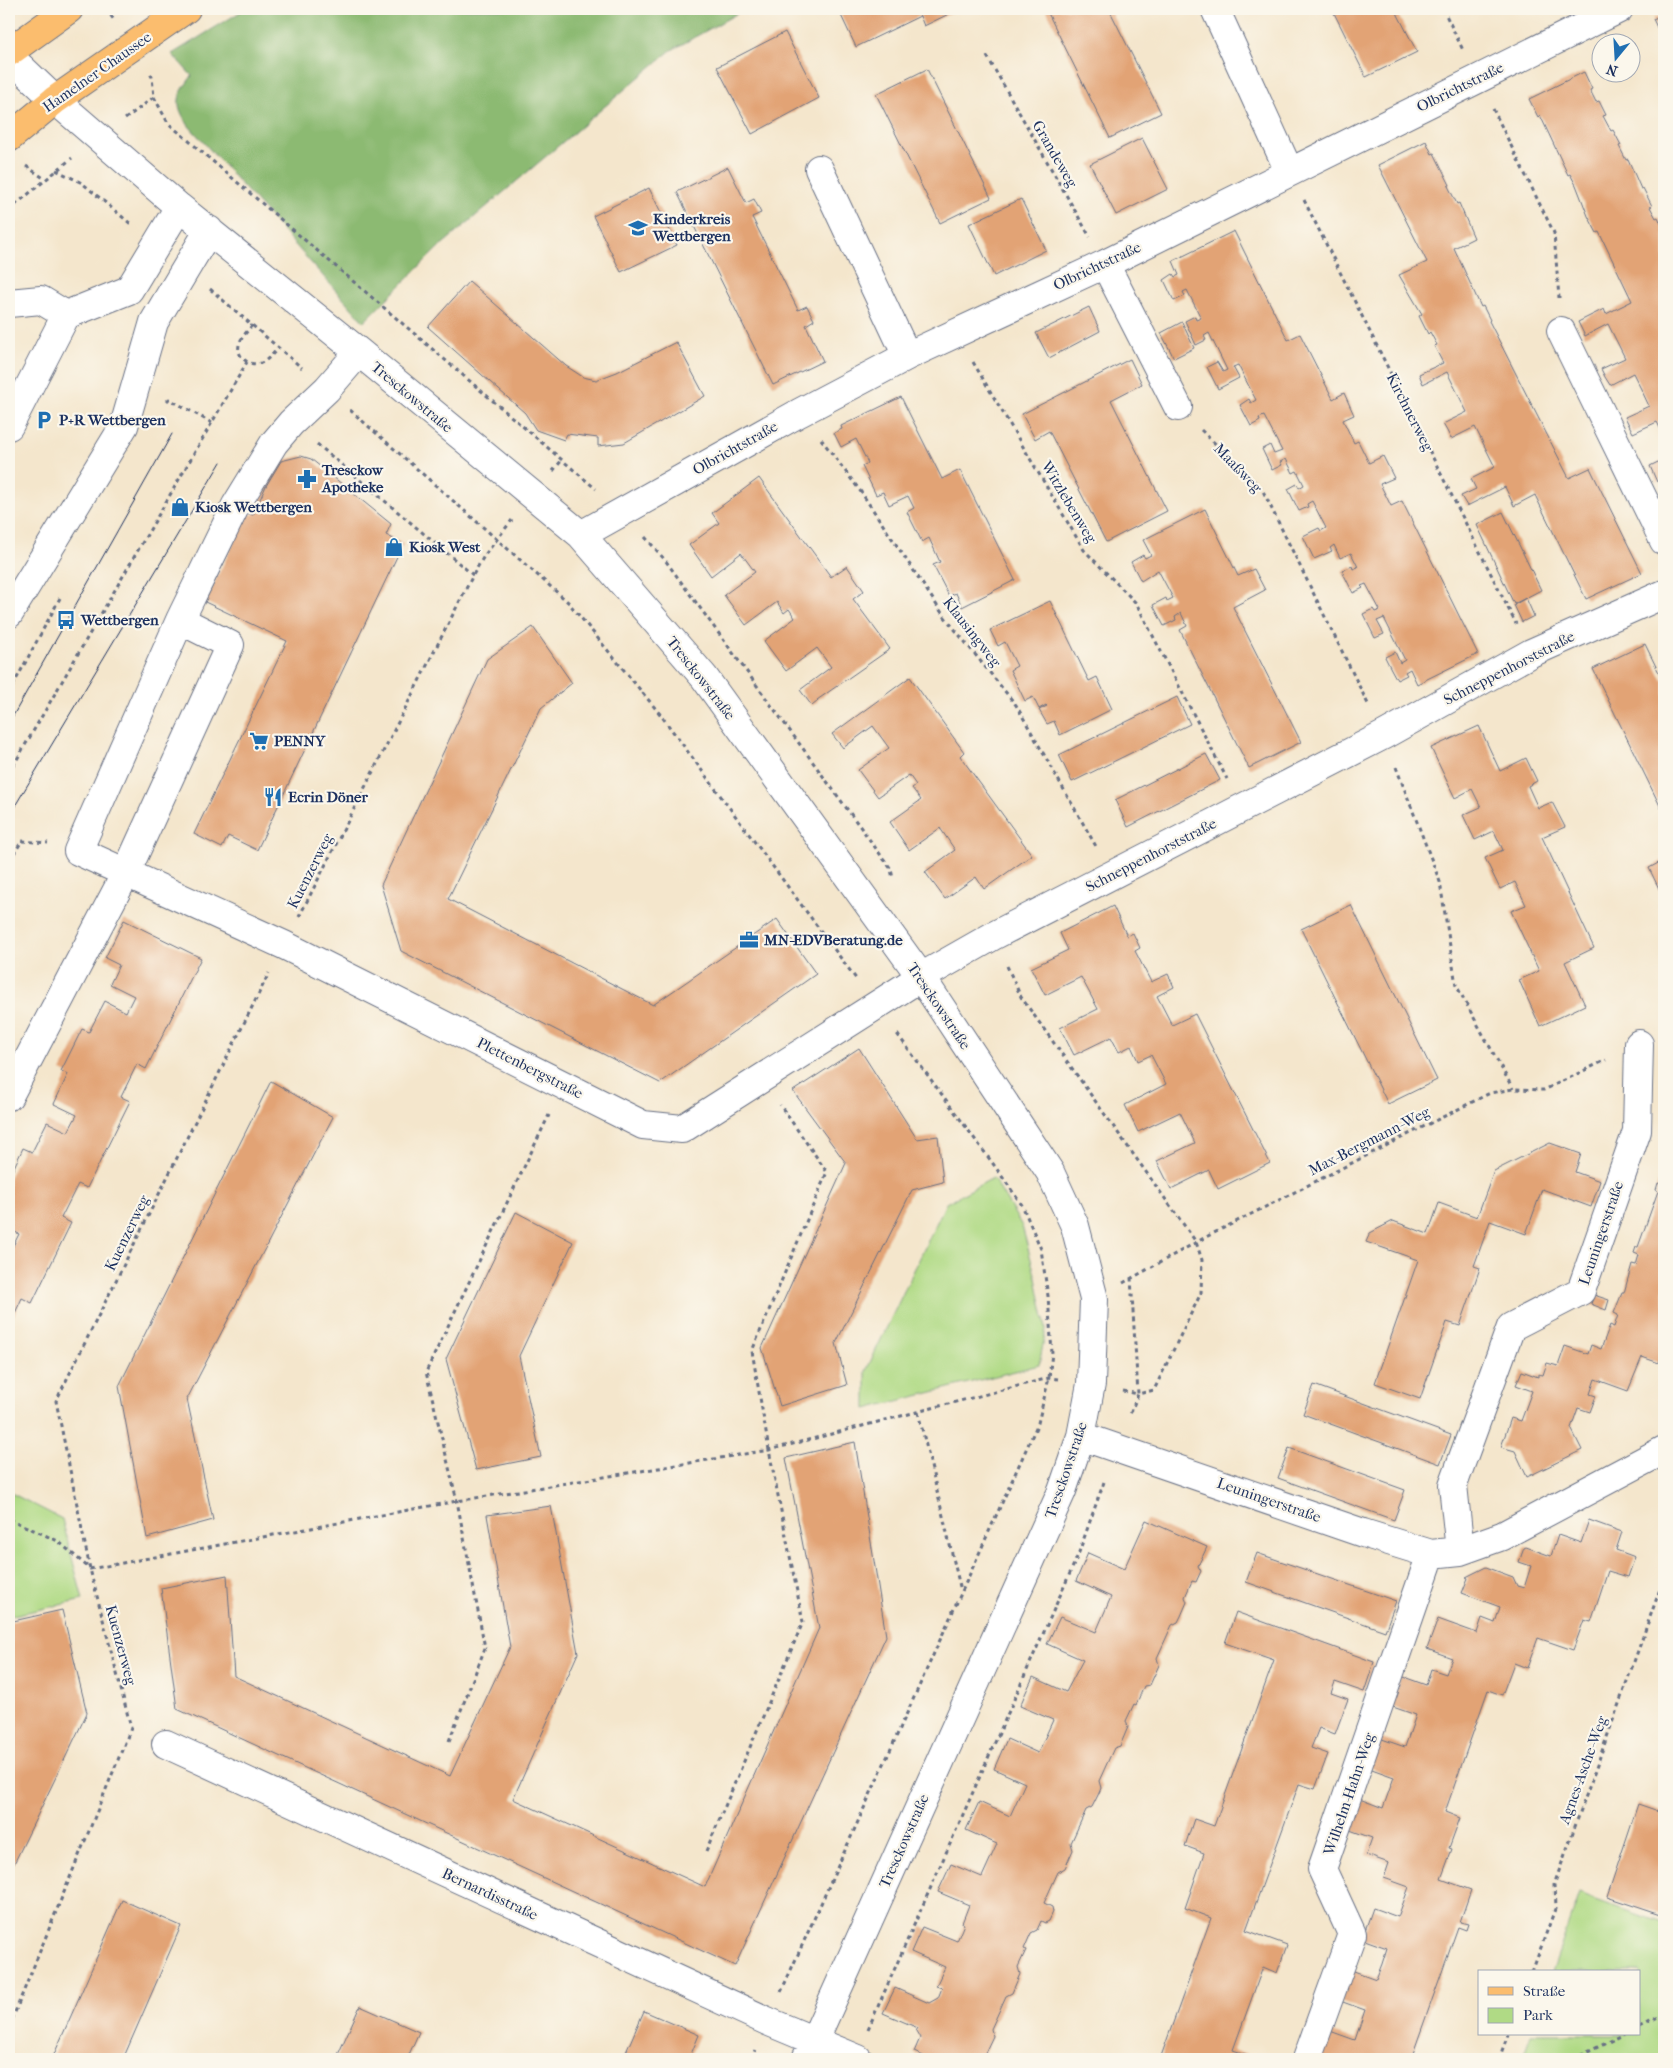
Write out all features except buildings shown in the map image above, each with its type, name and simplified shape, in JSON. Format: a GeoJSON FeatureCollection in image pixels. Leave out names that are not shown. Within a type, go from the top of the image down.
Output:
{"type":"FeatureCollection","features":[{"type":"Feature","properties":{"kind":"main road"},"geometry":{"type":"LineString","coordinates":[[9,52],[70,9]]}},
{"type":"Feature","properties":{"kind":"main road","name":"Hamelner Chaussee"},"geometry":{"type":"LineString","coordinates":[[9,138],[55,100],[186,9]]}},
{"type":"Feature","properties":{"kind":"street"},"geometry":{"type":"LineString","coordinates":[[1215,9],[1289,171]]}},
{"type":"Feature","properties":{"kind":"street","name":"Olbrichtstraße"},"geometry":{"type":"LineString","coordinates":[[581,535],[799,412],[907,356],[1105,264],[1289,171],[1619,9]]}},
{"type":"Feature","properties":{"kind":"street","name":"Tresckowstraße"},"geometry":{"type":"LineString","coordinates":[[9,56],[55,100],[179,207],[360,352],[530,496],[581,535],[704,677],[921,977],[1050,1172],[1075,1226],[1094,1299],[1091,1384],[1081,1436],[1062,1491],[810,2051]]}},
{"type":"Feature","properties":{"kind":"street"},"geometry":{"type":"LineString","coordinates":[[819,169],[907,356]]}},
{"type":"Feature","properties":{"kind":"street"},"geometry":{"type":"LineString","coordinates":[[9,426],[66,315],[129,290],[179,207]]}},
{"type":"Feature","properties":{"kind":"street"},"geometry":{"type":"LineString","coordinates":[[9,614],[124,426],[154,322],[209,230]]}},
{"type":"Feature","properties":{"kind":"street"},"geometry":{"type":"LineString","coordinates":[[1105,264],[1178,407]]}},
{"type":"Feature","properties":{"kind":"street"},"geometry":{"type":"LineString","coordinates":[[9,303],[41,300],[66,315]]}},
{"type":"Feature","properties":{"kind":"street"},"geometry":{"type":"LineString","coordinates":[[1561,331],[1664,541]]}},
{"type":"Feature","properties":{"kind":"street"},"geometry":{"type":"LineString","coordinates":[[78,852],[180,620],[236,505],[274,443],[360,352]]}},
{"type":"Feature","properties":{"kind":"street","name":"Schneppenhorststraße"},"geometry":{"type":"LineString","coordinates":[[921,977],[993,936],[1384,735],[1531,654],[1664,594]]}},
{"type":"Feature","properties":{"kind":"street"},"geometry":{"type":"LineString","coordinates":[[9,1096],[126,873],[230,646],[180,620]]}},
{"type":"Feature","properties":{"kind":"street","name":"Plettenbergstraße"},"geometry":{"type":"LineString","coordinates":[[78,852],[284,945],[644,1125],[682,1129],[921,977]]}},
{"type":"Feature","properties":{"kind":"street","name":"Leuningerstraße"},"geometry":{"type":"LineString","coordinates":[[1460,1552],[1453,1484],[1511,1327],[1581,1291],[1637,1131],[1639,1044]]}},
{"type":"Feature","properties":{"kind":"street","name":"Leuningerstraße"},"geometry":{"type":"LineString","coordinates":[[1081,1436],[1363,1533],[1431,1554],[1460,1552],[1502,1536],[1664,1450]]}},
{"type":"Feature","properties":{"kind":"street","name":"Wilhelm-Hahn-Weg"},"geometry":{"type":"LineString","coordinates":[[1307,2059],[1352,1934],[1322,1869],[1431,1554]]}},
{"type":"Feature","properties":{"kind":"street","name":"Bernardisstraße"},"geometry":{"type":"LineString","coordinates":[[166,1744],[767,2021],[810,2051],[857,2059]]}},
{"type":"Feature","properties":{"kind":"path"},"geometry":{"type":"LineString","coordinates":[[1443,9],[1554,233],[1561,331]]}},
{"type":"Feature","properties":{"kind":"path","name":"Grandeweg"},"geometry":{"type":"LineString","coordinates":[[987,56],[1105,264]]}},
{"type":"Feature","properties":{"kind":"path"},"geometry":{"type":"LineString","coordinates":[[9,210],[56,170],[99,138]]}},
{"type":"Feature","properties":{"kind":"path"},"geometry":{"type":"LineString","coordinates":[[56,170],[82,183],[156,246]]}},
{"type":"Feature","properties":{"kind":"path","name":"Kirchnerweg"},"geometry":{"type":"LineString","coordinates":[[1289,171],[1531,654]]}},
{"type":"Feature","properties":{"kind":"path"},"geometry":{"type":"LineString","coordinates":[[185,268],[279,347],[568,602],[660,714],[994,1164],[1022,1205],[1041,1249],[1048,1296],[1052,1353],[1050,1378],[1038,1422],[751,2059]]}},
{"type":"Feature","properties":{"kind":"path"},"geometry":{"type":"LineString","coordinates":[[252,325],[242,338],[239,346],[240,354],[244,360],[257,364],[264,362],[279,347]]}},
{"type":"Feature","properties":{"kind":"path","name":"Witzlebenweg"},"geometry":{"type":"LineString","coordinates":[[956,332],[1084,550],[1136,603],[1243,809]]}},
{"type":"Feature","properties":{"kind":"path"},"geometry":{"type":"LineString","coordinates":[[9,773],[247,362]]}},
{"type":"Feature","properties":{"kind":"path","name":"Maaßweg"},"geometry":{"type":"LineString","coordinates":[[1178,407],[1262,489],[1384,735]]}},
{"type":"Feature","properties":{"kind":"path","name":"Klausingweg"},"geometry":{"type":"LineString","coordinates":[[799,412],[860,492],[944,616],[1016,705],[1112,874]]}},
{"type":"Feature","properties":{"kind":"path"},"geometry":{"type":"LineString","coordinates":[[291,423],[473,575]]}},
{"type":"Feature","properties":{"kind":"path","name":"Kuenzerweg"},"geometry":{"type":"LineString","coordinates":[[9,2027],[132,1728],[90,1569],[56,1401],[264,982],[473,575],[484,556],[530,496]]}},
{"type":"Feature","properties":{"kind":"path"},"geometry":{"type":"LineString","coordinates":[[1384,735],[1440,882],[1456,985],[1513,1089]]}},
{"type":"Feature","properties":{"kind":"path"},"geometry":{"type":"LineString","coordinates":[[9,861],[22,842],[48,842],[78,852]]}},
{"type":"Feature","properties":{"kind":"path"},"geometry":{"type":"LineString","coordinates":[[9,1519],[58,1541],[90,1569],[457,1501],[769,1450],[1050,1378],[1138,1394],[1154,1390],[1201,1292],[1202,1260],[1196,1242],[1021,997],[993,936]]}},
{"type":"Feature","properties":{"kind":"path","name":"Max-Bergmann-Weg"},"geometry":{"type":"LineString","coordinates":[[1094,1299],[1196,1242],[1490,1093],[1513,1089],[1544,1090],[1639,1044]]}},
{"type":"Feature","properties":{"kind":"path"},"geometry":{"type":"LineString","coordinates":[[706,1851],[803,1622],[769,1450],[752,1351],[827,1172],[761,1078]]}},
{"type":"Feature","properties":{"kind":"path"},"geometry":{"type":"LineString","coordinates":[[449,1741],[486,1648],[457,1501],[426,1372],[563,1085]]}},
{"type":"Feature","properties":{"kind":"path"},"geometry":{"type":"LineString","coordinates":[[857,2059],[1078,1555],[1116,1447],[1138,1394],[1131,1278]]}},
{"type":"Feature","properties":{"kind":"path"},"geometry":{"type":"LineString","coordinates":[[918,1412],[961,1591]]}},
{"type":"Feature","properties":{"kind":"path","name":"Agnes-Asche-Weg"},"geometry":{"type":"LineString","coordinates":[[1533,1970],[1555,1909],[1554,1885],[1664,1578]]}},
{"type":"Feature","properties":{"kind":"path"},"geometry":{"type":"LineString","coordinates":[[1640,2027],[1664,2015]]}},
{"type":"Feature","properties":{"kind":"path"},"geometry":{"type":"LineString","coordinates":[[1499,2059],[1507,2036]]}},
{"type":"Feature","properties":{"kind":"path"},"geometry":{"type":"LineString","coordinates":[[1573,2059],[1621,2036]]}},
{"type":"Feature","properties":{"kind":"green space"},"geometry":{"type":"Polygon","coordinates":[[[245,9],[745,9],[670,51],[438,248],[364,322],[189,126],[181,112],[179,106],[180,95],[192,76],[172,54],[245,9]]]}},
{"type":"Feature","properties":{"kind":"green space"},"geometry":{"type":"Polygon","coordinates":[[[993,1178],[1022,1226],[1036,1278],[1046,1329],[1039,1365],[866,1409],[866,1371],[946,1203],[993,1178]]]}},
{"type":"Feature","properties":{"kind":"green space"},"geometry":{"type":"Polygon","coordinates":[[[9,1492],[62,1519],[83,1600],[9,1616],[9,1492]]]}},
{"type":"Feature","properties":{"kind":"green space"},"geometry":{"type":"Polygon","coordinates":[[[1579,1894],[1664,1924],[1664,2059],[1522,2059],[1530,2036],[1640,2036],[1640,1970],[1553,1970],[1579,1894]]]}},
{"type":"Feature","properties":{"kind":"tram line"},"geometry":{"type":"LineString","coordinates":[[9,723],[172,434]]}},
{"type":"Feature","properties":{"kind":"tram line"},"geometry":{"type":"LineString","coordinates":[[9,816],[221,462]]}},
{"type":"Feature","properties":{"kind":"place","name":"Kinderkreis Wettbergen"},"geometry":{"type":"Point","coordinates":[638,228]}},
{"type":"Feature","properties":{"kind":"place","name":"P+R Wettbergen"},"geometry":{"type":"Point","coordinates":[44,420]}},
{"type":"Feature","properties":{"kind":"place","name":"Tresckow Apotheke"},"geometry":{"type":"Point","coordinates":[307,479]}},
{"type":"Feature","properties":{"kind":"place","name":"Kiosk Wettbergen"},"geometry":{"type":"Point","coordinates":[180,507]}},
{"type":"Feature","properties":{"kind":"place","name":"Kiosk West"},"geometry":{"type":"Point","coordinates":[394,547]}},
{"type":"Feature","properties":{"kind":"place","name":"Wettbergen"},"geometry":{"type":"Point","coordinates":[66,620]}},
{"type":"Feature","properties":{"kind":"place","name":"PENNY"},"geometry":{"type":"Point","coordinates":[259,741]}},
{"type":"Feature","properties":{"kind":"place","name":"Ecrin Döner"},"geometry":{"type":"Point","coordinates":[273,797]}},
{"type":"Feature","properties":{"kind":"place","name":"MN-EDVBeratung.de"},"geometry":{"type":"Point","coordinates":[749,940]}}]}
